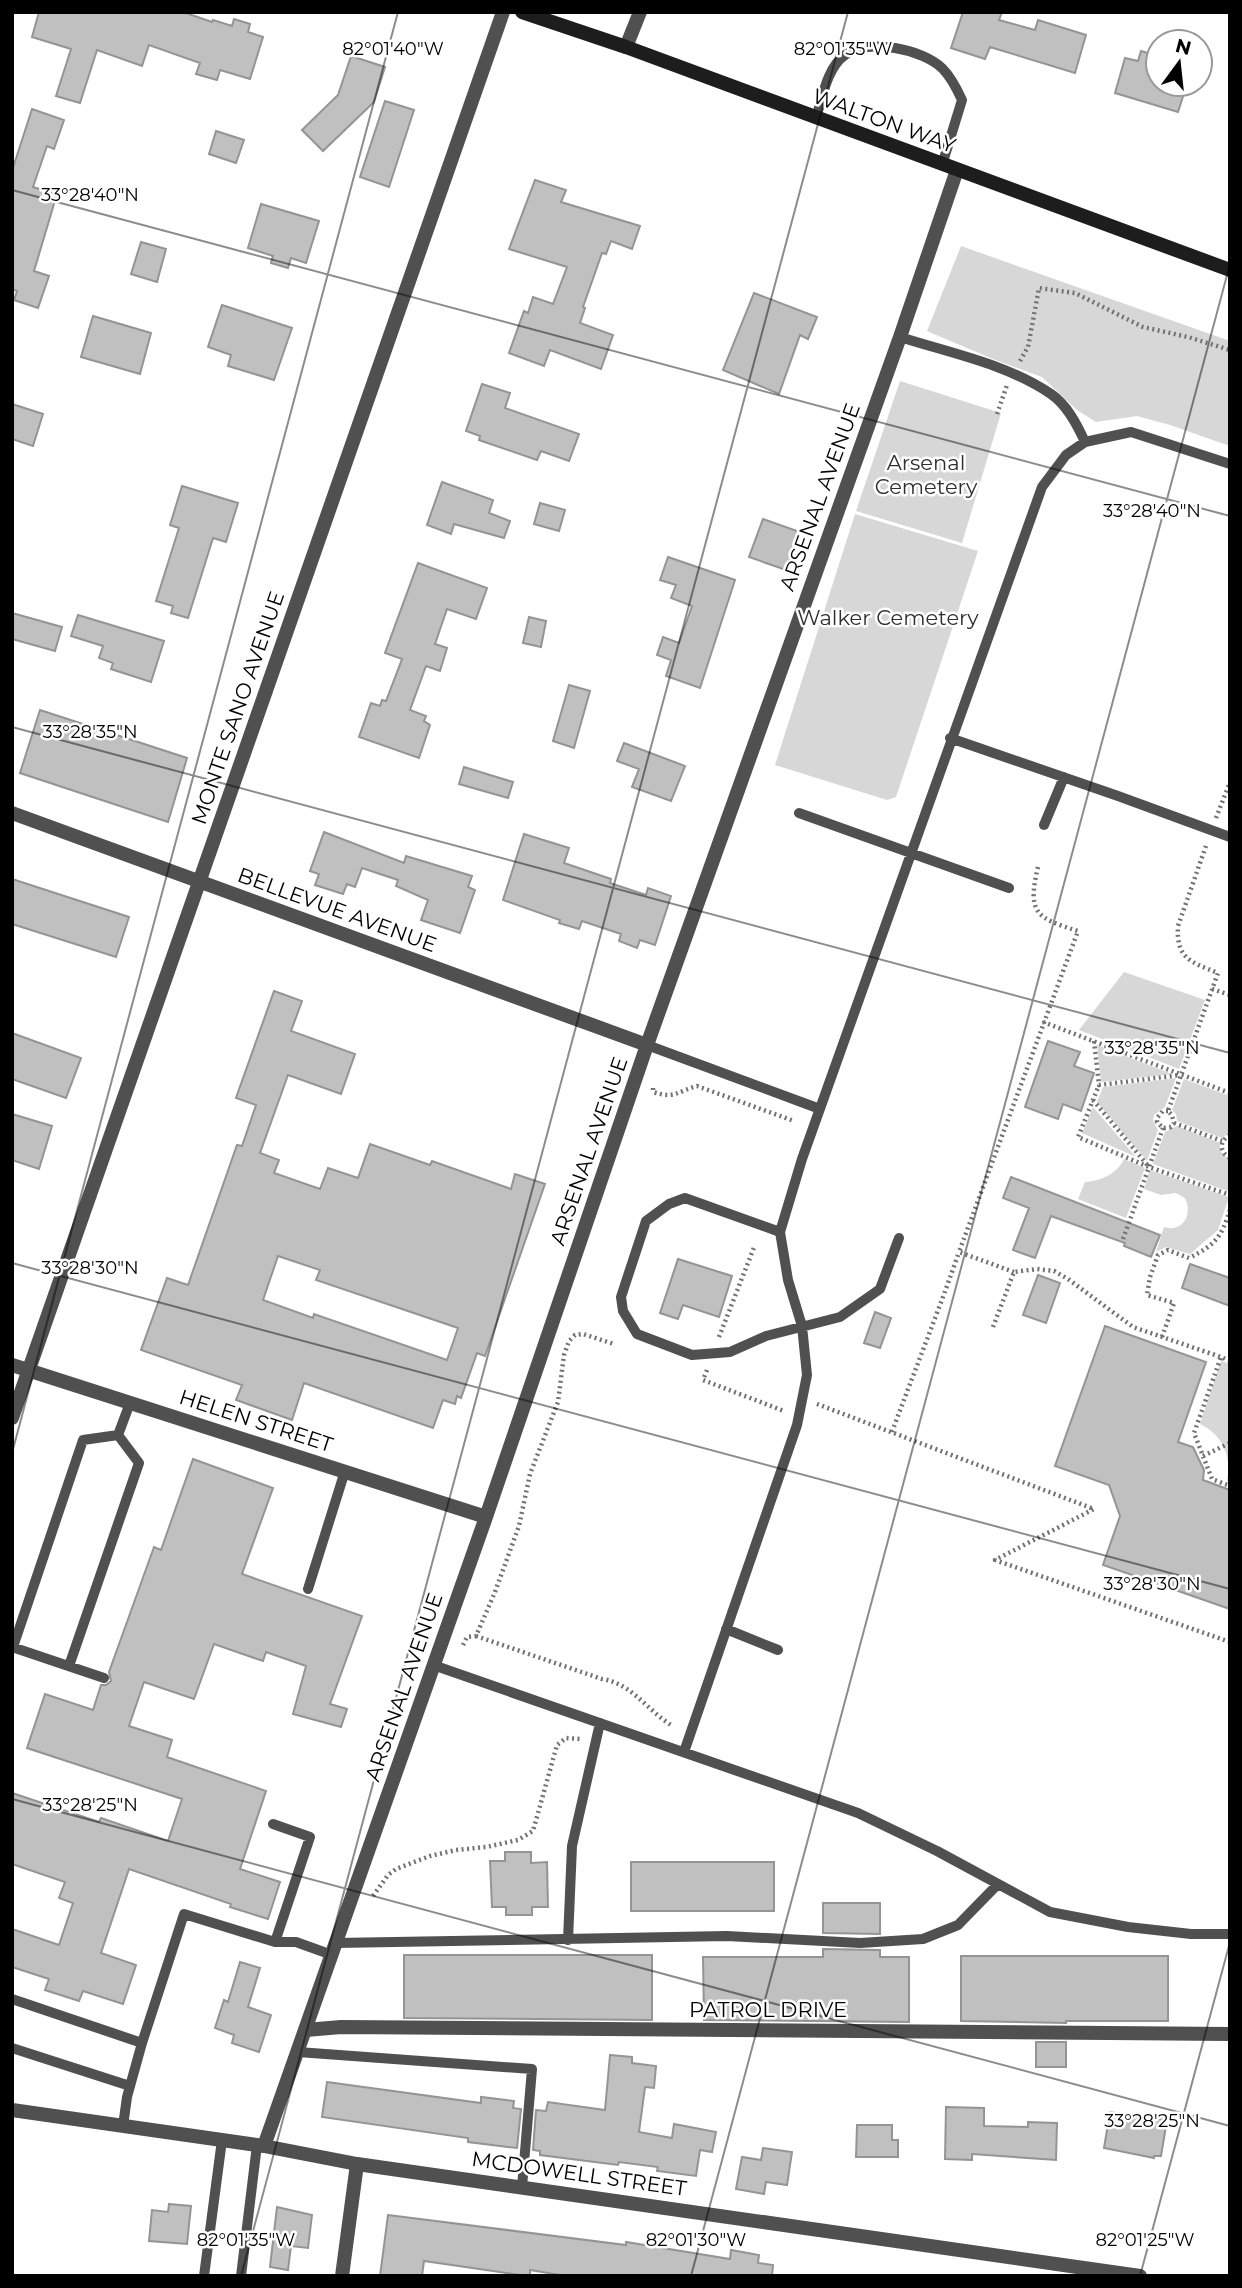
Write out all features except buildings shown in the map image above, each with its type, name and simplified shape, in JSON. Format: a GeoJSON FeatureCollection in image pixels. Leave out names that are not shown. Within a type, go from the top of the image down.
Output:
{"type":"FeatureCollection","features":[{"type":"Feature","properties":{"kind":"main road","name":"WALTON WAY"},"geometry":{"type":"LineString","coordinates":[[522,12],[626,47],[1230,270]]}},
{"type":"Feature","properties":{"kind":"street","name":"MONTE SANO AVENUE"},"geometry":{"type":"LineString","coordinates":[[12,1418],[503,12]]}},
{"type":"Feature","properties":{"kind":"street"},"geometry":{"type":"LineString","coordinates":[[626,47],[640,12]]}},
{"type":"Feature","properties":{"kind":"street","name":"ARSENAL AVENUE"},"geometry":{"type":"LineString","coordinates":[[260,2146],[298,2053],[486,1517],[647,1045],[900,337],[949,168]]}},
{"type":"Feature","properties":{"kind":"street","name":"BELLEVUE AVENUE"},"geometry":{"type":"LineString","coordinates":[[12,813],[647,1045]]}},
{"type":"Feature","properties":{"kind":"street","name":"HELEN STREET"},"geometry":{"type":"LineString","coordinates":[[12,1365],[486,1517]]}},
{"type":"Feature","properties":{"kind":"street","name":"PATROL DRIVE"},"geometry":{"type":"LineString","coordinates":[[306,2030],[341,2027],[1230,2034]]}},
{"type":"Feature","properties":{"kind":"street","name":"MCDOWELL STREET"},"geometry":{"type":"LineString","coordinates":[[12,2110],[222,2140],[357,2164],[1103,2273],[1140,2276]]}},
{"type":"Feature","properties":{"kind":"street"},"geometry":{"type":"LineString","coordinates":[[342,2276],[357,2164]]}},
{"type":"Feature","properties":{"kind":"lane"},"geometry":{"type":"LineString","coordinates":[[816,118],[834,66],[846,54],[871,47],[890,47],[931,59],[944,69],[962,100],[949,168]]}},
{"type":"Feature","properties":{"kind":"lane"},"geometry":{"type":"LineString","coordinates":[[900,337],[1013,373],[1053,395],[1075,421],[1085,442]]}},
{"type":"Feature","properties":{"kind":"lane"},"geometry":{"type":"LineString","coordinates":[[684,1752],[797,1425],[807,1375],[802,1326],[788,1280],[780,1232],[788,1202],[950,738],[1042,487],[1066,455],[1085,442],[1131,432],[1230,464]]}},
{"type":"Feature","properties":{"kind":"lane"},"geometry":{"type":"LineString","coordinates":[[950,738],[1064,776],[1230,837]]}},
{"type":"Feature","properties":{"kind":"lane"},"geometry":{"type":"LineString","coordinates":[[1044,825],[1064,776]]}},
{"type":"Feature","properties":{"kind":"lane"},"geometry":{"type":"LineString","coordinates":[[799,813],[1009,888]]}},
{"type":"Feature","properties":{"kind":"lane"},"geometry":{"type":"LineString","coordinates":[[647,1045],[820,1109]]}},
{"type":"Feature","properties":{"kind":"lane"},"geometry":{"type":"LineString","coordinates":[[780,1232],[685,1198],[668,1204],[646,1221],[621,1297],[623,1311],[637,1334],[692,1355],[730,1352],[765,1336],[840,1317],[880,1289],[899,1238]]}},
{"type":"Feature","properties":{"kind":"lane"},"geometry":{"type":"LineString","coordinates":[[118,1435],[130,1402]]}},
{"type":"Feature","properties":{"kind":"lane"},"geometry":{"type":"LineString","coordinates":[[104,1678],[13,1647],[83,1440],[118,1435]]}},
{"type":"Feature","properties":{"kind":"lane"},"geometry":{"type":"LineString","coordinates":[[69,1667],[139,1463],[118,1435]]}},
{"type":"Feature","properties":{"kind":"lane"},"geometry":{"type":"LineString","coordinates":[[308,1589],[345,1471]]}},
{"type":"Feature","properties":{"kind":"lane"},"geometry":{"type":"LineString","coordinates":[[726,1629],[779,1650]]}},
{"type":"Feature","properties":{"kind":"lane"},"geometry":{"type":"LineString","coordinates":[[433,1665],[858,1813],[937,1851],[1051,1912],[1128,1927],[1191,1934],[1230,1934]]}},
{"type":"Feature","properties":{"kind":"lane"},"geometry":{"type":"LineString","coordinates":[[568,1940],[572,1846],[600,1723]]}},
{"type":"Feature","properties":{"kind":"lane"},"geometry":{"type":"LineString","coordinates":[[273,1824],[310,1837],[275,1942]]}},
{"type":"Feature","properties":{"kind":"lane"},"geometry":{"type":"LineString","coordinates":[[122,2126],[142,2043],[184,1914],[275,1942],[296,1942],[334,1949],[727,1936],[860,1942],[923,1939],[958,1925],[997,1885]]}},
{"type":"Feature","properties":{"kind":"lane"},"geometry":{"type":"LineString","coordinates":[[12,1999],[142,2043]]}},
{"type":"Feature","properties":{"kind":"lane"},"geometry":{"type":"LineString","coordinates":[[12,2048],[130,2086]]}},
{"type":"Feature","properties":{"kind":"lane"},"geometry":{"type":"LineString","coordinates":[[298,2053],[532,2069],[522,2187]]}},
{"type":"Feature","properties":{"kind":"lane"},"geometry":{"type":"LineString","coordinates":[[204,2276],[222,2140]]}},
{"type":"Feature","properties":{"kind":"lane"},"geometry":{"type":"LineString","coordinates":[[241,2276],[260,2146]]}},
{"type":"Feature","properties":{"kind":"path"},"geometry":{"type":"LineString","coordinates":[[1016,370],[1028,347],[1039,288],[1075,293],[1143,327],[1188,337],[1230,351]]}},
{"type":"Feature","properties":{"kind":"path"},"geometry":{"type":"LineString","coordinates":[[997,414],[1010,380]]}},
{"type":"Feature","properties":{"kind":"path"},"geometry":{"type":"LineString","coordinates":[[1168,1111],[1218,973],[1192,963],[1184,956],[1177,936],[1178,926],[1230,782]]}},
{"type":"Feature","properties":{"kind":"path"},"geometry":{"type":"LineString","coordinates":[[892,1432],[1078,931],[1047,921],[1036,909],[1034,883],[1038,867]]}},
{"type":"Feature","properties":{"kind":"path"},"geometry":{"type":"LineString","coordinates":[[1212,989],[1230,995]]}},
{"type":"Feature","properties":{"kind":"path"},"geometry":{"type":"LineString","coordinates":[[1044,1023],[1230,1093]]}},
{"type":"Feature","properties":{"kind":"path"},"geometry":{"type":"LineString","coordinates":[[1094,1041],[1099,1085],[1078,1137],[1149,1167],[1230,1195]]}},
{"type":"Feature","properties":{"kind":"path"},"geometry":{"type":"LineString","coordinates":[[1099,1085],[1181,1075]]}},
{"type":"Feature","properties":{"kind":"path"},"geometry":{"type":"LineString","coordinates":[[654,1084],[653,1092],[666,1096],[677,1096],[696,1086],[794,1121]]}},
{"type":"Feature","properties":{"kind":"path"},"geometry":{"type":"LineString","coordinates":[[1093,1100],[1149,1167]]}},
{"type":"Feature","properties":{"kind":"path"},"geometry":{"type":"LineString","coordinates":[[1163,1128],[1157,1118],[1163,1111],[1168,1111]]}},
{"type":"Feature","properties":{"kind":"path"},"geometry":{"type":"LineString","coordinates":[[1168,1111],[1174,1123]]}},
{"type":"Feature","properties":{"kind":"path"},"geometry":{"type":"LineString","coordinates":[[1163,1128],[1171,1127],[1174,1123]]}},
{"type":"Feature","properties":{"kind":"path"},"geometry":{"type":"LineString","coordinates":[[1174,1123],[1222,1141]]}},
{"type":"Feature","properties":{"kind":"path"},"geometry":{"type":"LineString","coordinates":[[1123,1239],[1163,1128]]}},
{"type":"Feature","properties":{"kind":"path"},"geometry":{"type":"LineString","coordinates":[[1222,1141],[1230,1135]]}},
{"type":"Feature","properties":{"kind":"path"},"geometry":{"type":"LineString","coordinates":[[1222,1141],[1223,1152],[1230,1158]]}},
{"type":"Feature","properties":{"kind":"path"},"geometry":{"type":"LineString","coordinates":[[1162,1337],[1174,1303],[1147,1295],[1158,1255],[1168,1250],[1189,1258],[1215,1243],[1230,1210]]}},
{"type":"Feature","properties":{"kind":"path"},"geometry":{"type":"LineString","coordinates":[[719,1338],[755,1245]]}},
{"type":"Feature","properties":{"kind":"path"},"geometry":{"type":"LineString","coordinates":[[959,1252],[1014,1272],[1037,1269],[1054,1271],[1133,1327],[1230,1360]]}},
{"type":"Feature","properties":{"kind":"path"},"geometry":{"type":"LineString","coordinates":[[992,1328],[1014,1272]]}},
{"type":"Feature","properties":{"kind":"path"},"geometry":{"type":"LineString","coordinates":[[476,1636],[519,1526],[530,1474],[558,1402],[564,1354],[569,1341],[575,1335],[583,1334],[614,1344]]}},
{"type":"Feature","properties":{"kind":"path"},"geometry":{"type":"LineString","coordinates":[[1221,1357],[1194,1433],[1212,1479],[1230,1486]]}},
{"type":"Feature","properties":{"kind":"path"},"geometry":{"type":"LineString","coordinates":[[707,1370],[703,1380],[785,1411]]}},
{"type":"Feature","properties":{"kind":"path"},"geometry":{"type":"LineString","coordinates":[[817,1404],[1094,1509],[995,1560],[1230,1642]]}},
{"type":"Feature","properties":{"kind":"path"},"geometry":{"type":"LineString","coordinates":[[1203,1456],[1230,1443]]}},
{"type":"Feature","properties":{"kind":"path"},"geometry":{"type":"LineString","coordinates":[[463,1645],[467,1637],[476,1636],[601,1679],[617,1681],[671,1725]]}},
{"type":"Feature","properties":{"kind":"path"},"geometry":{"type":"LineString","coordinates":[[373,1897],[388,1875],[396,1869],[430,1856],[486,1847],[528,1835],[536,1823],[557,1745],[566,1738],[583,1739]]}},
{"type":"Feature","properties":{"kind":"green space"},"geometry":{"type":"Polygon","coordinates":[[[961,246],[1230,341],[1230,446],[1137,416],[1096,422],[1077,410],[1042,377],[927,331],[961,246]]]}},
{"type":"Feature","properties":{"kind":"green space","name":"Arsenal Cemetery"},"geometry":{"type":"Polygon","coordinates":[[[900,381],[1001,413],[962,543],[856,511],[900,381]]]}},
{"type":"Feature","properties":{"kind":"green space","name":"Walker Cemetery"},"geometry":{"type":"Polygon","coordinates":[[[855,514],[978,551],[896,797],[887,800],[775,765],[855,514]]]}},
{"type":"Feature","properties":{"kind":"green space"},"geometry":{"type":"Polygon","coordinates":[[[1124,972],[1205,1000],[1179,1069],[1079,1030],[1124,972]]]}},
{"type":"Feature","properties":{"kind":"green space"},"geometry":{"type":"Polygon","coordinates":[[[1097,1045],[1172,1074],[1101,1082],[1097,1045]]]}},
{"type":"Feature","properties":{"kind":"green space"},"geometry":{"type":"Polygon","coordinates":[[[1176,1078],[1165,1107],[1154,1115],[1153,1121],[1158,1130],[1147,1161],[1097,1102],[1103,1087],[1176,1078]]]}},
{"type":"Feature","properties":{"kind":"green space"},"geometry":{"type":"Polygon","coordinates":[[[1184,1079],[1230,1096],[1230,1132],[1222,1138],[1177,1121],[1172,1110],[1184,1079]]]}},
{"type":"Feature","properties":{"kind":"green space"},"geometry":{"type":"Polygon","coordinates":[[[1093,1107],[1136,1157],[1082,1133],[1093,1107]]]}},
{"type":"Feature","properties":{"kind":"green space"},"geometry":{"type":"Polygon","coordinates":[[[1177,1126],[1220,1143],[1220,1151],[1230,1160],[1230,1192],[1153,1164],[1165,1132],[1177,1126]]]}},
{"type":"Feature","properties":{"kind":"green space"},"geometry":{"type":"Polygon","coordinates":[[[1124,1159],[1145,1168],[1126,1218],[1078,1199],[1085,1182],[1108,1176],[1124,1159]]]}},
{"type":"Feature","properties":{"kind":"green space"},"geometry":{"type":"Polygon","coordinates":[[[1150,1170],[1229,1197],[1218,1230],[1190,1254],[1166,1247],[1156,1252],[1164,1227],[1181,1225],[1188,1210],[1185,1198],[1176,1193],[1161,1195],[1144,1189],[1150,1170]]]}},
{"type":"Feature","properties":{"kind":"green space"},"geometry":{"type":"Polygon","coordinates":[[[1221,1361],[1230,1364],[1230,1482],[1227,1481],[1228,1464],[1224,1448],[1215,1434],[1200,1424],[1221,1361]]]}}]}
